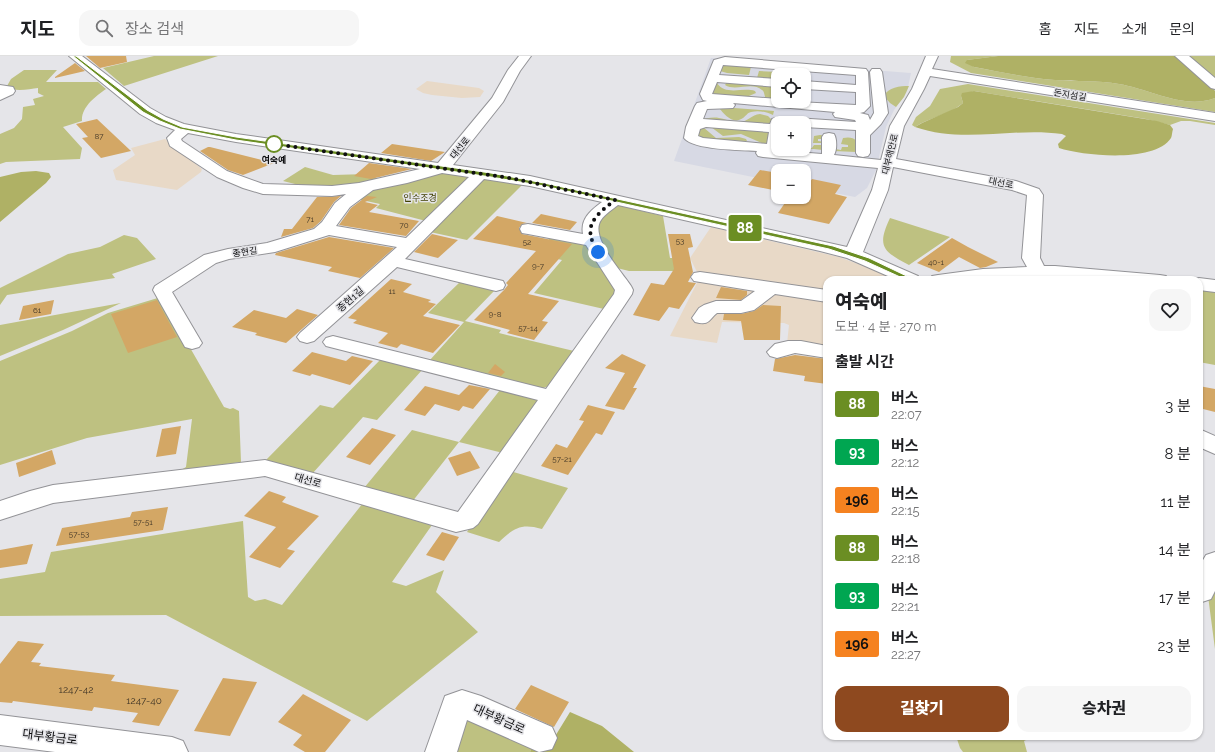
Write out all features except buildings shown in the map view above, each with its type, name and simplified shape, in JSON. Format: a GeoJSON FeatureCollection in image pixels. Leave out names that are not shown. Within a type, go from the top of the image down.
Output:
{"type":"FeatureCollection","features":[{"type":"Feature","properties":{"kind":"street"},"geometry":{"type":"LineString","coordinates":[[75,56],[145,111],[161,120],[185,129],[242,139],[537,183],[790,238],[853,254],[902,276]]}},
{"type":"Feature","properties":{"kind":"street","name":"대선로"},"geometry":{"type":"LineString","coordinates":[[185,129],[175,136],[175,143],[216,170],[252,186],[263,189],[319,191],[344,190],[377,185],[442,168],[460,149],[498,99],[514,70],[525,56]]}},
{"type":"Feature","properties":{"kind":"street"},"geometry":{"type":"LineString","coordinates":[[934,56],[938,66],[942,70],[978,80]]}},
{"type":"Feature","properties":{"kind":"street","name":"대부해안로"},"geometry":{"type":"LineString","coordinates":[[853,254],[880,190],[897,126],[903,113],[915,95],[934,56]]}},
{"type":"Feature","properties":{"kind":"street"},"geometry":{"type":"LineString","coordinates":[[1180,56],[1190,62],[1215,85]]}},
{"type":"Feature","properties":{"kind":"street"},"geometry":{"type":"LineString","coordinates":[[760,102],[708,97],[706,94],[717,77],[718,63],[722,62],[771,70]]}},
{"type":"Feature","properties":{"kind":"street"},"geometry":{"type":"LineString","coordinates":[[811,72],[859,71],[862,73],[858,110]]}},
{"type":"Feature","properties":{"kind":"street"},"geometry":{"type":"LineString","coordinates":[[820,143],[854,155],[864,143],[880,111],[876,72]]}},
{"type":"Feature","properties":{"kind":"street","name":"돈지섬길"},"geometry":{"type":"LineString","coordinates":[[926,72],[1215,117]]}},
{"type":"Feature","properties":{"kind":"street"},"geometry":{"type":"LineString","coordinates":[[717,77],[771,82]]}},
{"type":"Feature","properties":{"kind":"street"},"geometry":{"type":"LineString","coordinates":[[717,77],[725,87],[733,89],[749,88],[759,91],[760,93],[758,99],[771,117]]}},
{"type":"Feature","properties":{"kind":"street"},"geometry":{"type":"LineString","coordinates":[[811,77],[862,84]]}},
{"type":"Feature","properties":{"kind":"street"},"geometry":{"type":"LineString","coordinates":[[903,113],[914,105],[924,90],[932,82],[946,79],[978,80]]}},
{"type":"Feature","properties":{"kind":"street"},"geometry":{"type":"LineString","coordinates":[[832,98],[862,84]]}},
{"type":"Feature","properties":{"kind":"street"},"geometry":{"type":"LineString","coordinates":[[0,89],[9,90],[0,96]]}},
{"type":"Feature","properties":{"kind":"street"},"geometry":{"type":"LineString","coordinates":[[811,90],[818,96],[832,98],[858,110],[863,118],[864,143]]}},
{"type":"Feature","properties":{"kind":"street"},"geometry":{"type":"LineString","coordinates":[[811,95],[846,99]]}},
{"type":"Feature","properties":{"kind":"street"},"geometry":{"type":"LineString","coordinates":[[794,116],[818,96]]}},
{"type":"Feature","properties":{"kind":"street"},"geometry":{"type":"LineString","coordinates":[[771,125],[711,104],[700,108],[700,125],[690,138],[696,141],[771,129]]}},
{"type":"Feature","properties":{"kind":"street"},"geometry":{"type":"LineString","coordinates":[[811,121],[858,110],[880,111]]}},
{"type":"Feature","properties":{"kind":"street"},"geometry":{"type":"LineString","coordinates":[[700,125],[719,136],[743,136],[752,142],[761,145],[767,145],[771,139]]}},
{"type":"Feature","properties":{"kind":"street"},"geometry":{"type":"LineString","coordinates":[[811,127],[864,143]]}},
{"type":"Feature","properties":{"kind":"street"},"geometry":{"type":"LineString","coordinates":[[820,143],[854,136],[887,163]]}},
{"type":"Feature","properties":{"kind":"street"},"geometry":{"type":"LineString","coordinates":[[699,148],[864,143]]}},
{"type":"Feature","properties":{"kind":"street","name":"대선로"},"geometry":{"type":"LineString","coordinates":[[887,163],[1016,186],[1033,192],[1035,195],[1031,258],[1038,271]]}},
{"type":"Feature","properties":{"kind":"street","name":"종현1길"},"geometry":{"type":"LineString","coordinates":[[307,336],[393,261],[480,174]]}},
{"type":"Feature","properties":{"kind":"street","name":"종현길"},"geometry":{"type":"LineString","coordinates":[[192,343],[162,290],[210,259],[228,254],[263,249],[313,236],[325,229],[339,209],[348,200],[377,185]]}},
{"type":"Feature","properties":{"kind":"street"},"geometry":{"type":"LineString","coordinates":[[790,238],[828,238],[845,235],[855,228],[869,201],[880,190],[886,191],[870,231],[871,243],[880,256],[905,276]]}},
{"type":"Feature","properties":{"kind":"street"},"geometry":{"type":"LineString","coordinates":[[528,229],[592,241],[590,224],[595,217],[615,200]]}},
{"type":"Feature","properties":{"kind":"street"},"geometry":{"type":"LineString","coordinates":[[325,229],[410,244]]}},
{"type":"Feature","properties":{"kind":"street","name":"대선로"},"geometry":{"type":"LineString","coordinates":[[0,511],[39,497],[53,494],[265,468],[456,522],[464,521],[469,516],[623,294],[624,290],[622,286],[592,241]]}},
{"type":"Feature","properties":{"kind":"street"},"geometry":{"type":"LineString","coordinates":[[393,261],[496,285]]}},
{"type":"Feature","properties":{"kind":"street"},"geometry":{"type":"LineString","coordinates":[[964,276],[1038,271],[1074,272],[1117,276]]}},
{"type":"Feature","properties":{"kind":"street"},"geometry":{"type":"LineString","coordinates":[[700,277],[823,295]]}},
{"type":"Feature","properties":{"kind":"street"},"geometry":{"type":"LineString","coordinates":[[1203,284],[1215,286]]}},
{"type":"Feature","properties":{"kind":"street"},"geometry":{"type":"LineString","coordinates":[[702,318],[708,310],[713,308],[743,307],[749,305],[764,292],[772,288]]}},
{"type":"Feature","properties":{"kind":"street"},"geometry":{"type":"LineString","coordinates":[[333,342],[552,397]]}},
{"type":"Feature","properties":{"kind":"street"},"geometry":{"type":"LineString","coordinates":[[777,352],[788,347],[823,351]]}},
{"type":"Feature","properties":{"kind":"street"},"geometry":{"type":"LineString","coordinates":[[1203,439],[1215,446]]}},
{"type":"Feature","properties":{"kind":"street"},"geometry":{"type":"LineString","coordinates":[[1203,587],[1215,562]]}},
{"type":"Feature","properties":{"kind":"street","name":"대부황금로"},"geometry":{"type":"LineString","coordinates":[[441,752],[456,706],[462,704],[470,706],[542,738]]}},
{"type":"Feature","properties":{"kind":"street","name":"대부황금로"},"geometry":{"type":"LineString","coordinates":[[0,730],[172,752]]}},
{"type":"Feature","properties":{"kind":"shaded area"},"geometry":{"type":"Polygon","coordinates":[[[711,58],[911,73],[907,92],[894,110],[886,127],[876,170],[867,188],[855,197],[811,188],[811,164],[771,164],[771,181],[674,161],[711,58]]]}},
{"type":"Feature","properties":{"kind":"shaded area"},"geometry":{"type":"Polygon","coordinates":[[[427,81],[479,88],[484,91],[480,97],[462,98],[432,95],[423,93],[416,89],[427,81]]]}},
{"type":"Feature","properties":{"kind":"shaded area"},"geometry":{"type":"Polygon","coordinates":[[[165,139],[202,169],[201,172],[177,190],[116,180],[113,170],[135,155],[131,148],[165,139]]]}},
{"type":"Feature","properties":{"kind":"shaded area"},"geometry":{"type":"Polygon","coordinates":[[[711,227],[839,257],[886,276],[823,276],[823,292],[698,274],[690,258],[711,227]]]}},
{"type":"Feature","properties":{"kind":"shaded area"},"geometry":{"type":"Polygon","coordinates":[[[699,279],[823,297],[823,349],[787,344],[789,325],[784,323],[722,322],[717,343],[670,336],[699,279]]]}},
{"type":"Feature","properties":{"kind":"green space"},"geometry":{"type":"Polygon","coordinates":[[[154,56],[218,56],[124,86],[103,68],[154,56]]]}},
{"type":"Feature","properties":{"kind":"green space"},"geometry":{"type":"Polygon","coordinates":[[[951,56],[998,56],[967,60],[974,67],[1025,76],[1055,80],[1111,83],[1191,102],[1215,98],[1215,112],[971,73],[950,62],[951,56]]]}},
{"type":"Feature","properties":{"kind":"green space"},"geometry":{"type":"Polygon","coordinates":[[[998,56],[1176,56],[1212,87],[1215,91],[1215,98],[1191,102],[1119,84],[1035,78],[974,67],[965,63],[967,60],[998,56]]]}},
{"type":"Feature","properties":{"kind":"green space"},"geometry":{"type":"Polygon","coordinates":[[[1184,56],[1215,56],[1215,81],[1184,56]]]}},
{"type":"Feature","properties":{"kind":"green space"},"geometry":{"type":"Polygon","coordinates":[[[723,65],[773,68],[751,67],[749,75],[720,71],[723,65]]]}},
{"type":"Feature","properties":{"kind":"green space"},"geometry":{"type":"Polygon","coordinates":[[[24,70],[57,70],[46,82],[98,82],[106,89],[90,102],[84,111],[82,121],[63,127],[82,148],[80,159],[6,162],[0,164],[0,134],[14,128],[22,119],[23,107],[35,105],[33,99],[44,96],[38,93],[38,88],[18,90],[7,86],[11,79],[24,70]]]}},
{"type":"Feature","properties":{"kind":"green space"},"geometry":{"type":"Polygon","coordinates":[[[759,71],[771,72],[771,79],[757,78],[759,71]]]}},
{"type":"Feature","properties":{"kind":"green space"},"geometry":{"type":"Polygon","coordinates":[[[727,82],[771,85],[771,99],[766,99],[763,91],[758,87],[729,87],[725,85],[727,82]]]}},
{"type":"Feature","properties":{"kind":"green space"},"geometry":{"type":"Polygon","coordinates":[[[717,83],[720,87],[725,89],[750,90],[755,91],[756,93],[744,98],[714,95],[713,93],[717,83]]]}},
{"type":"Feature","properties":{"kind":"green space"},"geometry":{"type":"Polygon","coordinates":[[[968,84],[1215,123],[1215,125],[1181,121],[1170,125],[1146,119],[974,91],[961,96],[963,103],[958,107],[915,127],[912,125],[916,117],[930,106],[940,89],[968,84]]]}},
{"type":"Feature","properties":{"kind":"green space"},"geometry":{"type":"Polygon","coordinates":[[[909,86],[904,97],[896,107],[884,96],[891,89],[909,86]]]}},
{"type":"Feature","properties":{"kind":"green space"},"geometry":{"type":"Polygon","coordinates":[[[974,91],[1157,121],[1170,125],[1173,129],[1172,136],[1163,146],[1150,151],[1135,154],[1101,155],[1059,148],[1058,144],[1066,136],[1062,134],[1025,132],[970,135],[933,132],[915,127],[958,107],[963,103],[961,96],[962,93],[974,91]]]}},
{"type":"Feature","properties":{"kind":"green space"},"geometry":{"type":"Polygon","coordinates":[[[719,108],[774,111],[773,115],[757,111],[751,112],[739,120],[733,120],[719,108]]]}},
{"type":"Feature","properties":{"kind":"green space"},"geometry":{"type":"Polygon","coordinates":[[[760,114],[768,116],[771,119],[771,124],[763,126],[701,120],[707,118],[722,118],[734,122],[740,122],[760,114]]]}},
{"type":"Feature","properties":{"kind":"green space"},"geometry":{"type":"Polygon","coordinates":[[[703,127],[716,138],[739,137],[746,139],[747,141],[705,140],[696,137],[698,128],[703,127]]]}},
{"type":"Feature","properties":{"kind":"green space"},"geometry":{"type":"Polygon","coordinates":[[[711,127],[770,133],[767,143],[764,144],[741,134],[723,136],[711,127]]]}},
{"type":"Feature","properties":{"kind":"green space"},"geometry":{"type":"Polygon","coordinates":[[[820,135],[835,137],[835,149],[841,150],[842,147],[848,147],[848,145],[841,144],[843,138],[849,137],[857,141],[856,152],[834,151],[825,139],[818,139],[818,141],[826,142],[823,150],[811,149],[814,145],[821,145],[821,143],[813,143],[814,136],[820,135]]]}},
{"type":"Feature","properties":{"kind":"green space"},"geometry":{"type":"Polygon","coordinates":[[[305,167],[333,175],[367,174],[382,181],[319,190],[283,181],[305,167]]]}},
{"type":"Feature","properties":{"kind":"green space"},"geometry":{"type":"Polygon","coordinates":[[[36,171],[49,173],[51,177],[0,222],[0,177],[21,172],[36,171]]]}},
{"type":"Feature","properties":{"kind":"green space","name":"인수조경"},"geometry":{"type":"Polygon","coordinates":[[[440,172],[471,177],[426,221],[376,208],[380,204],[357,199],[370,190],[440,172]]]}},
{"type":"Feature","properties":{"kind":"green space"},"geometry":{"type":"Polygon","coordinates":[[[483,178],[522,185],[467,240],[430,232],[483,178]]]}},
{"type":"Feature","properties":{"kind":"green space"},"geometry":{"type":"Polygon","coordinates":[[[617,205],[663,216],[670,258],[690,258],[678,271],[629,271],[617,268],[600,245],[598,234],[599,221],[601,217],[617,205]]]}},
{"type":"Feature","properties":{"kind":"green space"},"geometry":{"type":"Polygon","coordinates":[[[890,218],[950,237],[909,265],[893,256],[884,247],[884,235],[890,218]]]}},
{"type":"Feature","properties":{"kind":"green space"},"geometry":{"type":"Polygon","coordinates":[[[124,235],[137,238],[156,259],[112,274],[115,278],[7,295],[0,305],[0,288],[68,254],[100,247],[124,235]]]}},
{"type":"Feature","properties":{"kind":"green space"},"geometry":{"type":"Polygon","coordinates":[[[553,235],[585,242],[617,290],[604,309],[534,293],[562,260],[535,254],[553,235]]]}},
{"type":"Feature","properties":{"kind":"green space"},"geometry":{"type":"Polygon","coordinates":[[[1050,273],[1087,276],[1011,276],[1050,273]]]}},
{"type":"Feature","properties":{"kind":"green space"},"geometry":{"type":"Polygon","coordinates":[[[461,281],[496,289],[465,321],[501,330],[499,333],[574,351],[549,386],[543,388],[430,360],[464,322],[428,313],[461,281]]]}},
{"type":"Feature","properties":{"kind":"green space"},"geometry":{"type":"Polygon","coordinates":[[[1203,286],[1215,288],[1215,365],[1203,363],[1203,286]]]}},
{"type":"Feature","properties":{"kind":"green space"},"geometry":{"type":"Polygon","coordinates":[[[161,297],[224,407],[230,409],[233,408],[239,411],[241,462],[181,470],[186,467],[192,419],[87,438],[0,465],[0,361],[72,331],[108,313],[161,297]]]}},
{"type":"Feature","properties":{"kind":"green space"},"geometry":{"type":"Polygon","coordinates":[[[121,303],[63,330],[0,356],[0,325],[121,303]]]}},
{"type":"Feature","properties":{"kind":"green space"},"geometry":{"type":"Polygon","coordinates":[[[381,359],[423,369],[377,420],[363,417],[312,474],[266,460],[320,405],[333,408],[381,359]]]}},
{"type":"Feature","properties":{"kind":"green space"},"geometry":{"type":"Polygon","coordinates":[[[500,390],[537,399],[538,402],[503,453],[459,442],[500,390]]]}},
{"type":"Feature","properties":{"kind":"green space"},"geometry":{"type":"Polygon","coordinates":[[[412,430],[459,442],[412,502],[364,488],[412,430]]]}},
{"type":"Feature","properties":{"kind":"green space"},"geometry":{"type":"Polygon","coordinates":[[[510,471],[568,488],[542,529],[535,527],[518,528],[509,533],[499,542],[467,532],[510,471]]]}},
{"type":"Feature","properties":{"kind":"green space"},"geometry":{"type":"Polygon","coordinates":[[[363,503],[432,525],[392,582],[406,586],[444,570],[436,592],[478,632],[367,721],[166,615],[0,616],[0,579],[45,572],[51,552],[243,521],[248,597],[255,601],[265,599],[282,605],[363,503]]]}},
{"type":"Feature","properties":{"kind":"green space"},"geometry":{"type":"Polygon","coordinates":[[[1215,582],[1215,649],[1208,596],[1215,582]]]}},
{"type":"Feature","properties":{"kind":"green space"},"geometry":{"type":"Polygon","coordinates":[[[570,712],[602,726],[634,752],[530,752],[533,745],[546,751],[570,712]]]}},
{"type":"Feature","properties":{"kind":"green space"},"geometry":{"type":"Polygon","coordinates":[[[468,718],[533,745],[530,752],[455,752],[462,722],[468,718]]]}},
{"type":"Feature","properties":{"kind":"green space"},"geometry":{"type":"Polygon","coordinates":[[[957,740],[1026,740],[1024,741],[1027,752],[963,752],[957,740]]]}},
{"type":"Feature","properties":{"kind":"bus line","name":"88"},"geometry":{"type":"LineString","coordinates":[[75,56],[134,104],[153,116],[181,128],[210,134],[544,184],[800,240],[853,254],[904,276]]}},
{"type":"Feature","properties":{"kind":"place","name":"여숙예"},"geometry":{"type":"Point","coordinates":[274,144]}},
{"type":"Feature","properties":{"kind":"route"},"geometry":{"type":"LineString","coordinates":[[274,144],[510,178],[615,200],[603,209],[590,224],[593,244],[598,252]]}}]}
